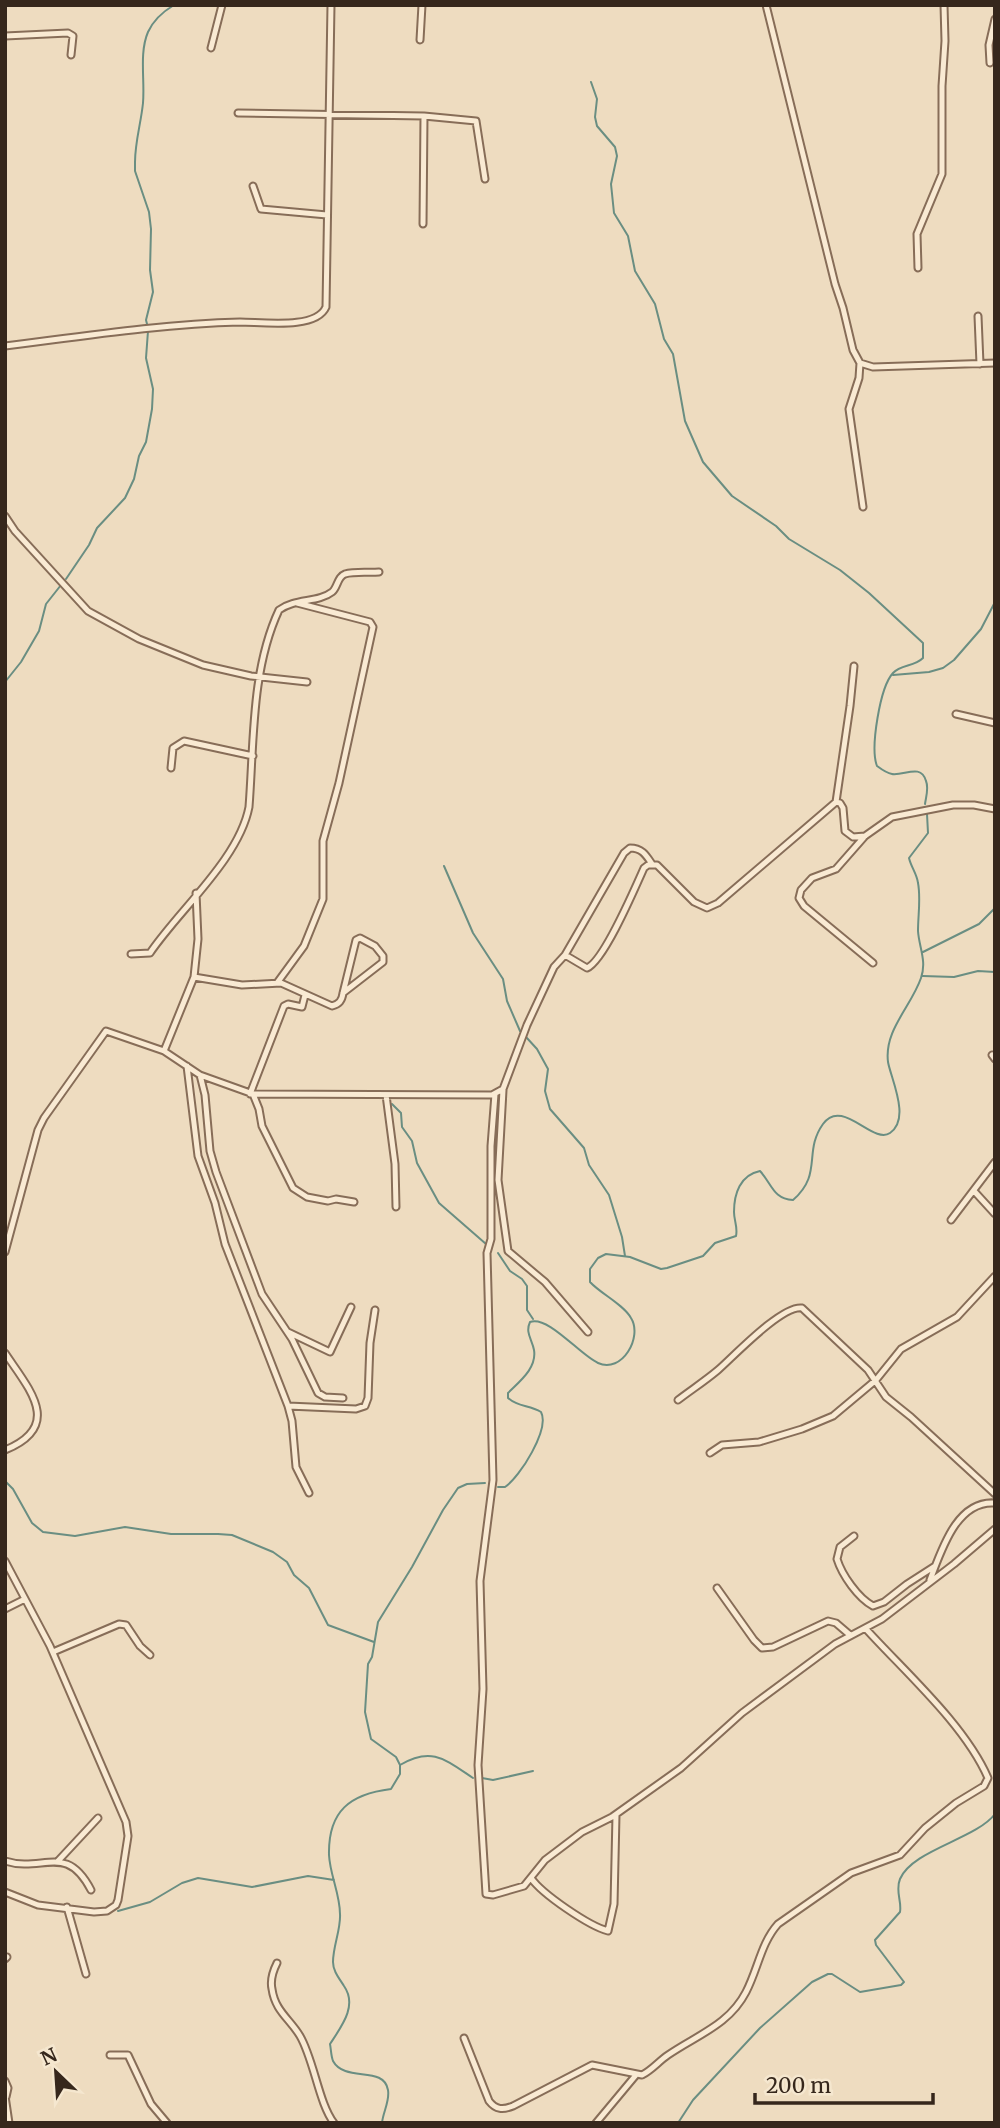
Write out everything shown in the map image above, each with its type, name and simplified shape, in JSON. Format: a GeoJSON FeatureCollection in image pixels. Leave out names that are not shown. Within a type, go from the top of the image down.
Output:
{"type":"FeatureCollection","features":[{"type":"Feature","properties":{"kind":"street"},"geometry":{"type":"LineString","coordinates":[[211,48],[222,5]]}},
{"type":"Feature","properties":{"kind":"street"},"geometry":{"type":"LineString","coordinates":[[5,346],[136,328],[306,321],[316,319],[323,313],[326,307],[331,5]]}},
{"type":"Feature","properties":{"kind":"street"},"geometry":{"type":"LineString","coordinates":[[420,40],[422,5]]}},
{"type":"Feature","properties":{"kind":"street"},"geometry":{"type":"LineString","coordinates":[[766,5],[835,284],[853,350],[860,363],[859,378],[849,409],[863,508]]}},
{"type":"Feature","properties":{"kind":"street"},"geometry":{"type":"LineString","coordinates":[[918,268],[917,234],[942,174],[944,5]]}},
{"type":"Feature","properties":{"kind":"street"},"geometry":{"type":"LineString","coordinates":[[990,63],[989,45],[995,19]]}},
{"type":"Feature","properties":{"kind":"street"},"geometry":{"type":"LineString","coordinates":[[5,36],[68,33],[73,36],[71,55]]}},
{"type":"Feature","properties":{"kind":"street"},"geometry":{"type":"LineString","coordinates":[[238,113],[424,116],[476,121],[485,179]]}},
{"type":"Feature","properties":{"kind":"street"},"geometry":{"type":"LineString","coordinates":[[423,224],[424,116]]}},
{"type":"Feature","properties":{"kind":"street"},"geometry":{"type":"LineString","coordinates":[[253,186],[261,209],[327,215]]}},
{"type":"Feature","properties":{"kind":"street"},"geometry":{"type":"LineString","coordinates":[[978,316],[980,363]]}},
{"type":"Feature","properties":{"kind":"street"},"geometry":{"type":"LineString","coordinates":[[860,363],[873,367],[995,363]]}},
{"type":"Feature","properties":{"kind":"street"},"geometry":{"type":"LineString","coordinates":[[5,516],[15,531],[88,611],[139,639],[203,665],[260,677],[307,682]]}},
{"type":"Feature","properties":{"kind":"street"},"geometry":{"type":"LineString","coordinates":[[131,954],[150,953],[224,860],[244,826],[249,807],[260,677],[279,610],[294,602],[329,593],[346,574],[379,572]]}},
{"type":"Feature","properties":{"kind":"street"},"geometry":{"type":"LineString","coordinates":[[277,983],[304,946],[323,899],[323,841],[339,783],[373,627],[370,622],[294,602]]}},
{"type":"Feature","properties":{"kind":"street"},"geometry":{"type":"LineString","coordinates":[[588,1332],[545,1282],[508,1251],[498,1180],[503,1089],[524,1032],[554,967],[565,956],[624,853],[630,848],[644,852],[652,864],[667,873],[694,902],[706,908],[790,843],[836,802],[854,666]]}},
{"type":"Feature","properties":{"kind":"street"},"geometry":{"type":"LineString","coordinates":[[956,714],[995,723]]}},
{"type":"Feature","properties":{"kind":"street"},"geometry":{"type":"LineString","coordinates":[[171,768],[173,748],[184,741],[253,756]]}},
{"type":"Feature","properties":{"kind":"street"},"geometry":{"type":"LineString","coordinates":[[836,802],[841,803],[843,808],[845,831],[853,837],[864,836]]}},
{"type":"Feature","properties":{"kind":"street"},"geometry":{"type":"LineString","coordinates":[[873,963],[804,906],[799,898],[806,883],[836,869],[864,836],[900,814],[953,805],[995,809]]}},
{"type":"Feature","properties":{"kind":"street"},"geometry":{"type":"LineString","coordinates":[[565,956],[587,968],[594,964],[614,931],[644,868],[652,864]]}},
{"type":"Feature","properties":{"kind":"street"},"geometry":{"type":"LineString","coordinates":[[164,1051],[194,977],[198,939],[196,893]]}},
{"type":"Feature","properties":{"kind":"street"},"geometry":{"type":"LineString","coordinates":[[194,977],[242,985],[277,983],[332,1006],[340,1003],[356,940],[360,938],[371,942],[383,956],[383,962],[343,993]]}},
{"type":"Feature","properties":{"kind":"street"},"geometry":{"type":"LineString","coordinates":[[305,995],[302,1007],[288,1004],[284,1006],[251,1094],[259,1109],[262,1126],[293,1188],[307,1197],[354,1202]]}},
{"type":"Feature","properties":{"kind":"street"},"geometry":{"type":"LineString","coordinates":[[5,1252],[38,1130],[106,1031],[164,1051],[200,1075],[251,1094],[495,1094],[503,1089]]}},
{"type":"Feature","properties":{"kind":"street"},"geometry":{"type":"LineString","coordinates":[[187,1066],[198,1156],[215,1203],[225,1244],[288,1406],[296,1467],[309,1493]]}},
{"type":"Feature","properties":{"kind":"street"},"geometry":{"type":"LineString","coordinates":[[200,1075],[216,1172],[262,1294],[288,1332],[318,1393],[325,1397],[344,1398]]}},
{"type":"Feature","properties":{"kind":"street"},"geometry":{"type":"LineString","coordinates":[[495,1094],[491,1146],[491,1239],[487,1253],[489,1423],[493,1480],[480,1581],[483,1689],[478,1786],[486,1894],[519,1889],[545,1860],[582,1832],[616,1815],[693,1759],[741,1713],[850,1635],[866,1629],[954,1564],[995,1529]]}},
{"type":"Feature","properties":{"kind":"street"},"geometry":{"type":"LineString","coordinates":[[386,1095],[395,1164],[396,1207]]}},
{"type":"Feature","properties":{"kind":"street"},"geometry":{"type":"LineString","coordinates":[[951,1220],[995,1162]]}},
{"type":"Feature","properties":{"kind":"street"},"geometry":{"type":"LineString","coordinates":[[974,1191],[995,1214]]}},
{"type":"Feature","properties":{"kind":"street"},"geometry":{"type":"LineString","coordinates":[[710,1454],[722,1445],[759,1441],[827,1419],[876,1380],[901,1349],[957,1317],[995,1276]]}},
{"type":"Feature","properties":{"kind":"street"},"geometry":{"type":"LineString","coordinates":[[288,1332],[330,1352],[351,1307]]}},
{"type":"Feature","properties":{"kind":"street"},"geometry":{"type":"LineString","coordinates":[[678,1400],[789,1310],[797,1307],[814,1317],[876,1380],[886,1396],[995,1494]]}},
{"type":"Feature","properties":{"kind":"street"},"geometry":{"type":"LineString","coordinates":[[288,1406],[356,1409],[365,1406],[368,1398],[370,1343],[375,1310]]}},
{"type":"Feature","properties":{"kind":"street"},"geometry":{"type":"LineString","coordinates":[[5,1353],[33,1395],[39,1420],[29,1437],[5,1450]]}},
{"type":"Feature","properties":{"kind":"street"},"geometry":{"type":"LineString","coordinates":[[929,1583],[951,1531],[959,1521],[979,1504],[995,1503]]}},
{"type":"Feature","properties":{"kind":"street"},"geometry":{"type":"LineString","coordinates":[[854,1536],[840,1547],[837,1559],[863,1598],[873,1606],[884,1602],[935,1566]]}},
{"type":"Feature","properties":{"kind":"street"},"geometry":{"type":"LineString","coordinates":[[5,1561],[53,1652],[126,1822],[128,1836],[116,1905],[102,1913],[38,1905],[5,1892]]}},
{"type":"Feature","properties":{"kind":"street"},"geometry":{"type":"LineString","coordinates":[[716,1588],[754,1640],[765,1649],[828,1621],[836,1623],[850,1635]]}},
{"type":"Feature","properties":{"kind":"street"},"geometry":{"type":"LineString","coordinates":[[5,1609],[25,1600]]}},
{"type":"Feature","properties":{"kind":"street"},"geometry":{"type":"LineString","coordinates":[[53,1652],[119,1624],[126,1625],[140,1646],[150,1655]]}},
{"type":"Feature","properties":{"kind":"street"},"geometry":{"type":"LineString","coordinates":[[464,2038],[489,2101],[497,2108],[513,2106],[592,2065],[636,2075],[648,2072],[665,2057],[705,2034],[737,2006],[757,1968],[768,1935],[778,1924],[851,1873],[900,1855],[925,1828],[988,1782],[973,1751],[866,1629]]}},
{"type":"Feature","properties":{"kind":"street"},"geometry":{"type":"LineString","coordinates":[[531,1878],[538,1888],[594,1926],[608,1931],[614,1904],[616,1815]]}},
{"type":"Feature","properties":{"kind":"street"},"geometry":{"type":"LineString","coordinates":[[58,1861],[98,1818]]}},
{"type":"Feature","properties":{"kind":"street"},"geometry":{"type":"LineString","coordinates":[[5,1861],[24,1865],[58,1861],[79,1871],[92,1890]]}},
{"type":"Feature","properties":{"kind":"street"},"geometry":{"type":"LineString","coordinates":[[67,1908],[86,1974]]}},
{"type":"Feature","properties":{"kind":"street"},"geometry":{"type":"LineString","coordinates":[[277,1963],[273,1970],[272,1990],[281,2014],[303,2041],[329,2116],[334,2123]]}},
{"type":"Feature","properties":{"kind":"street"},"geometry":{"type":"LineString","coordinates":[[110,2055],[128,2055],[151,2104],[167,2123]]}},
{"type":"Feature","properties":{"kind":"street"},"geometry":{"type":"LineString","coordinates":[[596,2123],[636,2075]]}},
{"type":"Feature","properties":{"kind":"street"},"geometry":{"type":"LineString","coordinates":[[5,2081],[8,2088],[6,2096],[9,2123]]}},
{"type":"Feature","properties":{"kind":"waterway"},"geometry":{"type":"LineString","coordinates":[[147,324],[153,292],[150,270],[151,229],[149,212],[135,171],[143,103],[143,58],[148,32],[163,13],[174,5]]}},
{"type":"Feature","properties":{"kind":"waterway"},"geometry":{"type":"LineString","coordinates":[[591,82],[597,99],[597,126],[615,147],[617,156],[611,184],[614,213],[628,236],[635,271],[655,304],[664,339],[673,354],[685,421],[703,462],[732,496],[776,526],[789,539],[840,570],[923,643],[923,658],[896,670],[888,680],[880,704],[875,757],[877,766],[884,771],[897,774],[916,771],[924,776],[927,787],[925,804]]}},
{"type":"Feature","properties":{"kind":"waterway"},"geometry":{"type":"LineString","coordinates":[[66,579],[97,528],[125,498],[134,479],[139,456],[146,442],[152,409],[153,389],[146,358],[148,331]]}},
{"type":"Feature","properties":{"kind":"waterway"},"geometry":{"type":"LineString","coordinates":[[5,682],[21,662],[39,631],[46,604],[61,585]]}},
{"type":"Feature","properties":{"kind":"waterway"},"geometry":{"type":"LineString","coordinates":[[893,675],[943,668],[954,660],[981,629],[995,602]]}},
{"type":"Feature","properties":{"kind":"waterway"},"geometry":{"type":"LineString","coordinates":[[498,1487],[505,1487],[518,1473],[538,1441],[543,1420],[541,1412],[508,1398],[508,1393],[527,1374],[533,1363],[534,1350],[528,1329],[530,1322],[546,1324],[591,1359],[607,1365],[622,1359],[632,1343],[634,1326],[631,1318],[623,1308],[590,1282],[590,1269],[598,1258],[606,1254],[630,1257],[661,1269],[703,1256],[715,1243],[736,1236],[735,1199],[743,1181],[753,1173],[760,1171],[777,1194],[793,1200],[808,1181],[817,1134],[831,1117],[848,1118],[883,1135],[896,1127],[899,1118],[898,1099],[888,1062],[888,1050],[894,1029],[917,989],[923,972],[918,931],[919,889],[909,858],[928,833],[927,814]]}},
{"type":"Feature","properties":{"kind":"waterway"},"geometry":{"type":"LineString","coordinates":[[444,866],[473,933],[503,979],[507,1001],[520,1031]]}},
{"type":"Feature","properties":{"kind":"waterway"},"geometry":{"type":"LineString","coordinates":[[923,952],[979,924],[995,908]]}},
{"type":"Feature","properties":{"kind":"waterway"},"geometry":{"type":"LineString","coordinates":[[923,976],[954,977],[978,971],[995,972]]}},
{"type":"Feature","properties":{"kind":"waterway"},"geometry":{"type":"LineString","coordinates":[[526,1037],[537,1049],[548,1069],[545,1091],[550,1109],[584,1148],[589,1165],[609,1195],[625,1256]]}},
{"type":"Feature","properties":{"kind":"waterway"},"geometry":{"type":"LineString","coordinates":[[392,1104],[401,1113],[402,1127],[412,1141],[417,1163],[439,1203],[486,1244]]}},
{"type":"Feature","properties":{"kind":"waterway"},"geometry":{"type":"LineString","coordinates":[[498,1253],[510,1271],[527,1286],[527,1310],[533,1319]]}},
{"type":"Feature","properties":{"kind":"waterway"},"geometry":{"type":"LineString","coordinates":[[5,1481],[13,1489],[32,1523],[43,1532],[75,1536],[125,1527],[171,1534],[232,1535],[273,1552],[287,1562],[294,1575],[309,1588],[328,1625],[374,1642]]}},
{"type":"Feature","properties":{"kind":"waterway"},"geometry":{"type":"LineString","coordinates":[[382,2123],[388,2094],[385,2082],[339,2068],[332,2057],[330,2044],[349,2009],[348,1994],[333,1965],[340,1914],[329,1855],[332,1827],[344,1807],[364,1795],[391,1789],[400,1774],[396,1757],[371,1739],[365,1712],[368,1664],[372,1657],[378,1622],[458,1488],[467,1484],[485,1483]]}},
{"type":"Feature","properties":{"kind":"waterway"},"geometry":{"type":"LineString","coordinates":[[400,1765],[411,1759],[430,1756],[446,1761],[473,1778]]}},
{"type":"Feature","properties":{"kind":"waterway"},"geometry":{"type":"LineString","coordinates":[[482,1778],[493,1780],[533,1771]]}},
{"type":"Feature","properties":{"kind":"waterway"},"geometry":{"type":"LineString","coordinates":[[678,2123],[693,2100],[760,2028],[812,1982],[832,1974],[860,1992],[901,1985],[904,1982],[875,1940],[900,1912],[900,1879],[917,1860],[974,1831],[995,1814]]}},
{"type":"Feature","properties":{"kind":"waterway"},"geometry":{"type":"LineString","coordinates":[[118,1911],[150,1902],[182,1883],[198,1878],[252,1887],[308,1876],[334,1880]]}}]}
